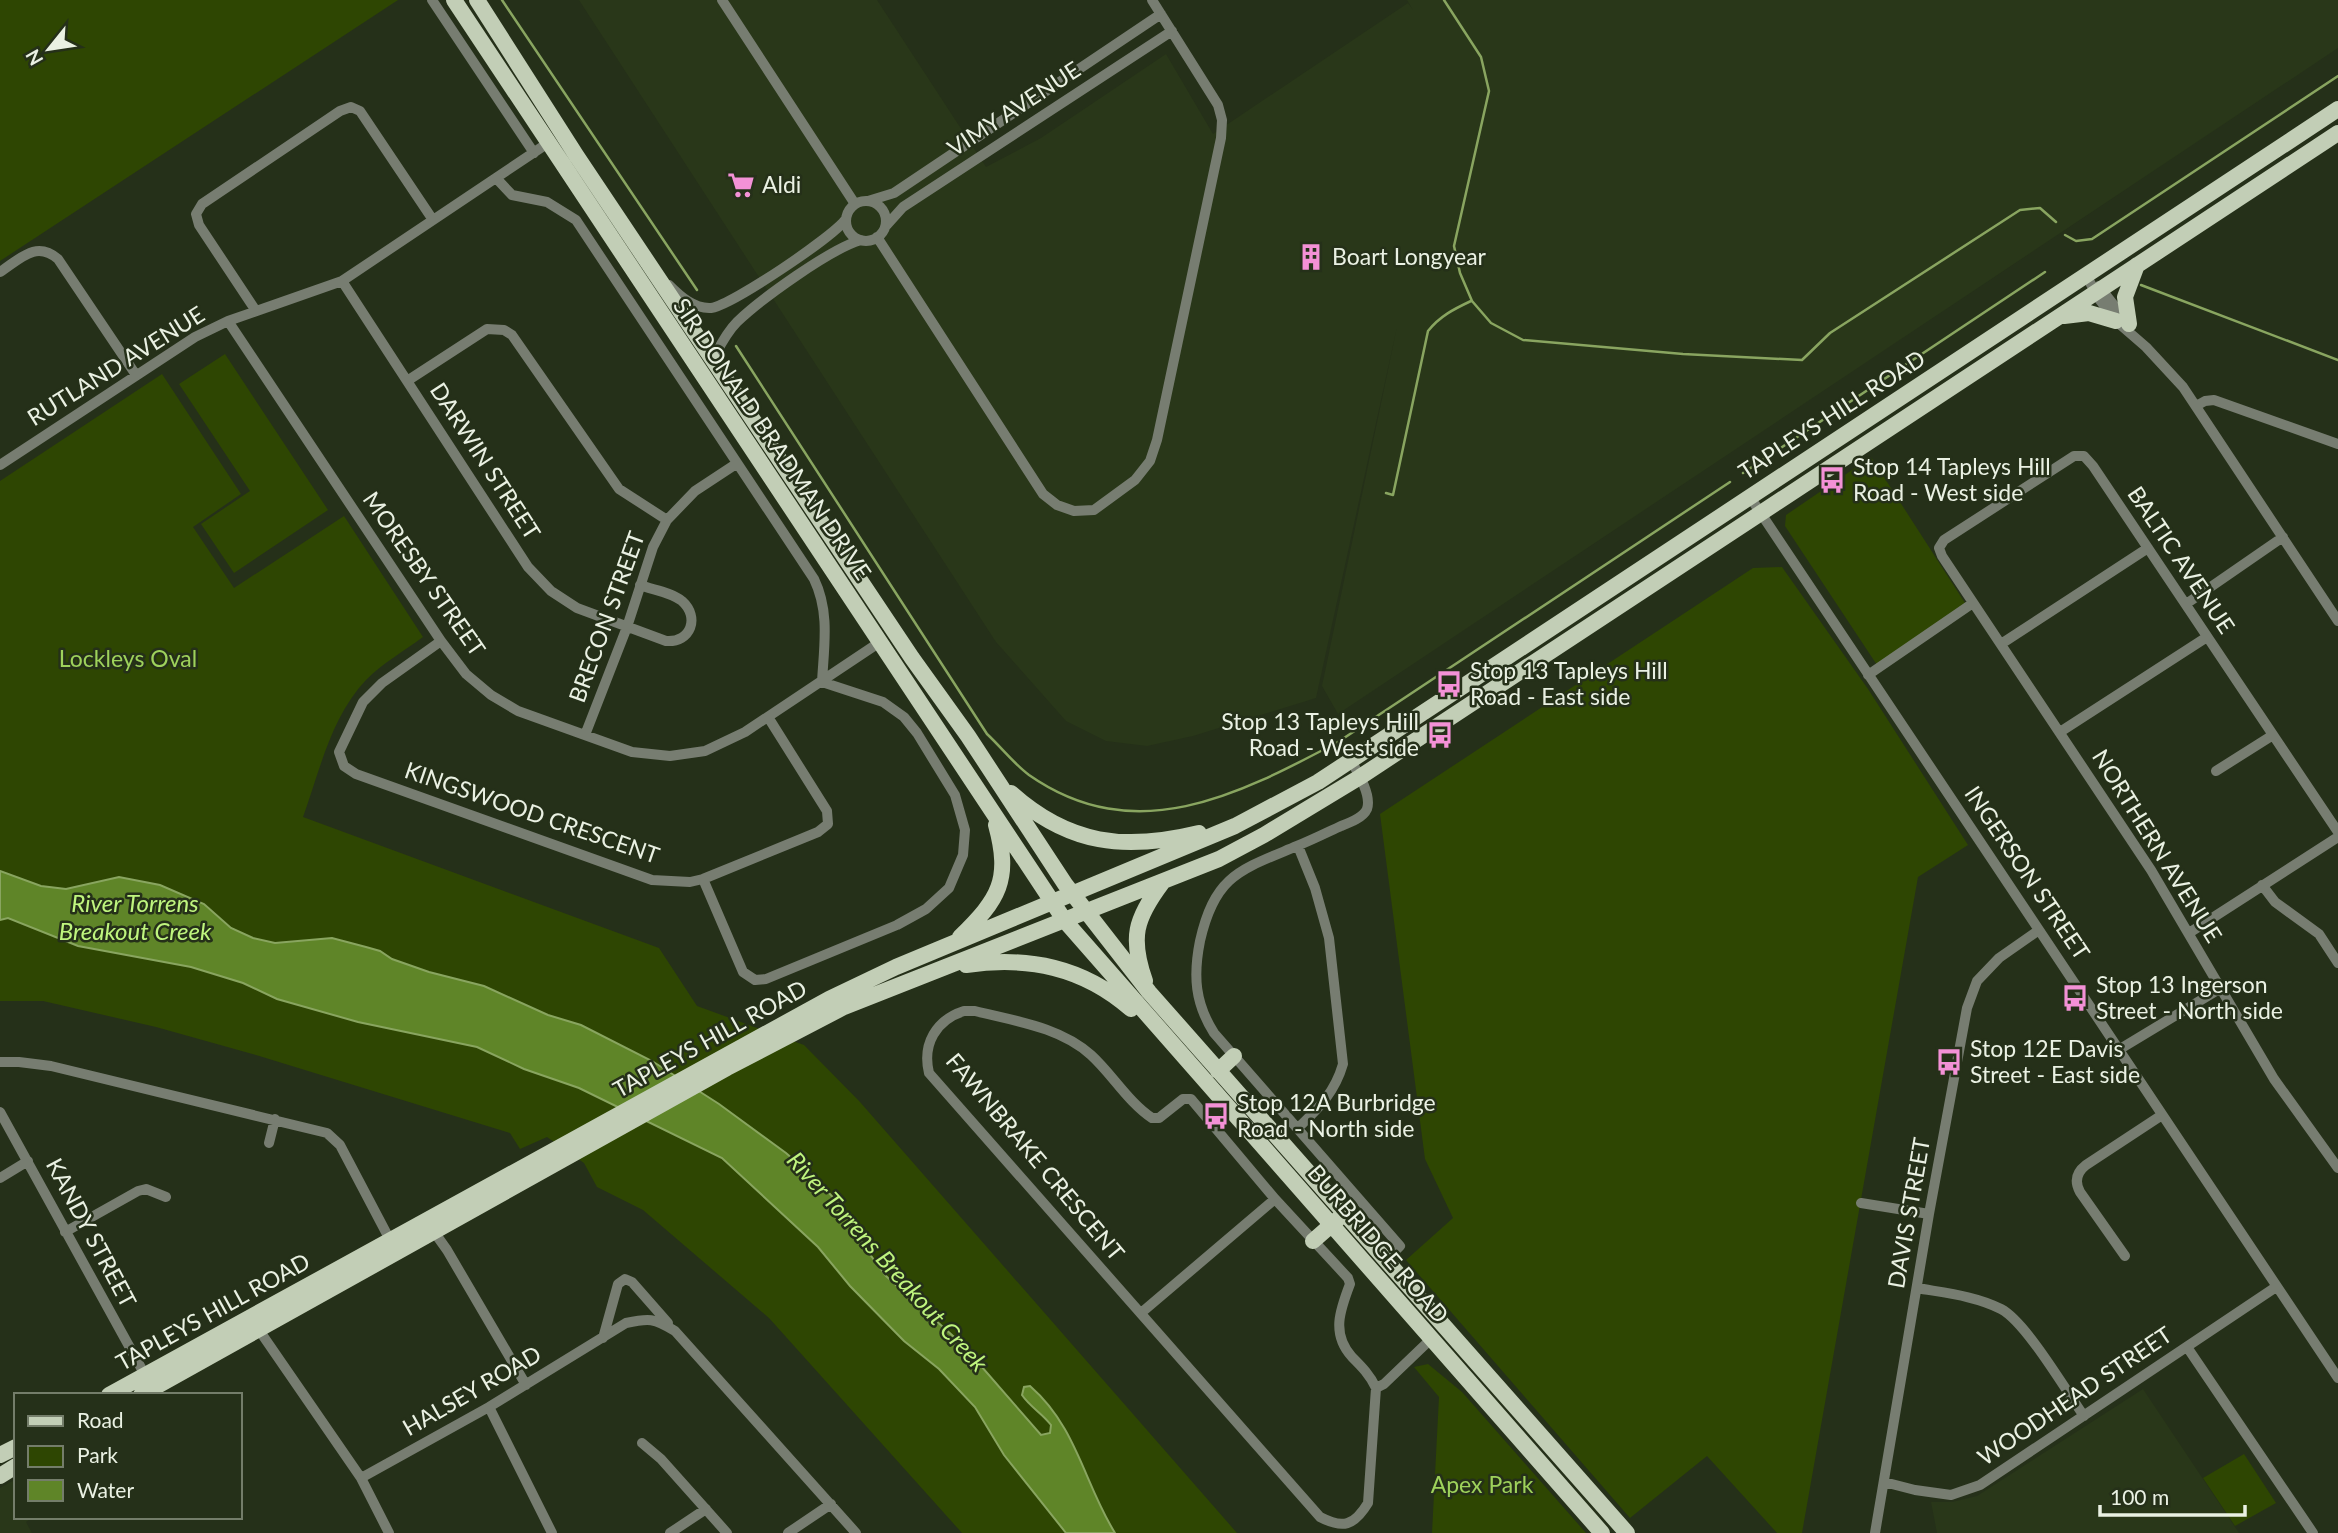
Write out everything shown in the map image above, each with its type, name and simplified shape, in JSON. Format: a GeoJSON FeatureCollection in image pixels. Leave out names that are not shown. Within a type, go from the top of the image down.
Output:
{"type":"FeatureCollection","features":[{"type":"Feature","properties":{"kind":"main road","name":"SIR DONALD BRADMAN DRIVE"},"geometry":{"type":"LineString","coordinates":[[454,0],[1065,921]]}},
{"type":"Feature","properties":{"kind":"main road","name":"SIR DONALD BRADMAN DRIVE"},"geometry":{"type":"LineString","coordinates":[[477,0],[576,155],[1086,913]]}},
{"type":"Feature","properties":{"kind":"main road","name":"TAPLEYS HILL ROAD"},"geometry":{"type":"LineString","coordinates":[[117,1393],[146,1386],[430,1226],[615,1132],[850,988],[1235,826],[1318,782],[2338,109]]}},
{"type":"Feature","properties":{"kind":"main road"},"geometry":{"type":"LineString","coordinates":[[555,120],[548,143],[576,155]]}},
{"type":"Feature","properties":{"kind":"main road","name":"TAPLEYS HILL ROAD"},"geometry":{"type":"LineString","coordinates":[[479,1200],[595,1128],[821,1018],[1239,849],[1360,777],[2338,133]]}},
{"type":"Feature","properties":{"kind":"main road"},"geometry":{"type":"LineString","coordinates":[[2057,317],[2089,313],[2122,322],[2125,297],[2138,263]]}},
{"type":"Feature","properties":{"kind":"main road"},"geometry":{"type":"LineString","coordinates":[[886,617],[880,642],[912,658]]}},
{"type":"Feature","properties":{"kind":"main road"},"geometry":{"type":"LineString","coordinates":[[994,777],[1046,820],[1086,836],[1121,842],[1154,843],[1235,826]]}},
{"type":"Feature","properties":{"kind":"main road"},"geometry":{"type":"LineString","coordinates":[[953,944],[983,915],[1001,881],[1002,854],[992,812]]}},
{"type":"Feature","properties":{"kind":"main road"},"geometry":{"type":"LineString","coordinates":[[1149,992],[1137,952],[1136,931],[1146,905],[1164,881]]}},
{"type":"Feature","properties":{"kind":"main road","name":"BURBRIDGE ROAD"},"geometry":{"type":"LineString","coordinates":[[1086,913],[1149,992],[1627,1533]]}},
{"type":"Feature","properties":{"kind":"main road","name":"BURBRIDGE ROAD"},"geometry":{"type":"LineString","coordinates":[[1065,921],[1602,1533]]}},
{"type":"Feature","properties":{"kind":"main road"},"geometry":{"type":"LineString","coordinates":[[939,969],[1016,961],[1061,969],[1102,987],[1142,1018],[1154,1023]]}},
{"type":"Feature","properties":{"kind":"main road"},"geometry":{"type":"LineString","coordinates":[[1218,1071],[1234,1056]]}},
{"type":"Feature","properties":{"kind":"main road"},"geometry":{"type":"LineString","coordinates":[[1313,1241],[1345,1213]]}},
{"type":"Feature","properties":{"kind":"street"},"geometry":{"type":"LineString","coordinates":[[432,0],[534,153]]}},
{"type":"Feature","properties":{"kind":"street"},"geometry":{"type":"LineString","coordinates":[[722,0],[855,205]]}},
{"type":"Feature","properties":{"kind":"street"},"geometry":{"type":"LineString","coordinates":[[877,237],[1043,494],[1057,505],[1074,512],[1094,510],[1135,480],[1150,461],[1157,440],[1221,138],[1222,120],[1218,105],[1152,0]]}},
{"type":"Feature","properties":{"kind":"street","name":"VIMY AVENUE"},"geometry":{"type":"LineString","coordinates":[[868,201],[894,193],[1161,14]]}},
{"type":"Feature","properties":{"kind":"street","name":"VIMY AVENUE"},"geometry":{"type":"LineString","coordinates":[[885,227],[903,207],[1172,31]]}},
{"type":"Feature","properties":{"kind":"street"},"geometry":{"type":"LineString","coordinates":[[256,311],[199,225],[196,214],[202,204],[340,111],[351,107],[360,111],[433,220]]}},
{"type":"Feature","properties":{"kind":"street","name":"RUTLAND AVENUE"},"geometry":{"type":"LineString","coordinates":[[0,466],[195,337],[228,321],[342,281],[548,143]]}},
{"type":"Feature","properties":{"kind":"street","name":"SIR DONALD BRADMAN DRIVE"},"geometry":{"type":"LineString","coordinates":[[496,178],[512,195],[547,202],[576,220],[814,579],[825,613],[822,682]]}},
{"type":"Feature","properties":{"kind":"street"},"geometry":{"type":"LineString","coordinates":[[654,271],[687,301],[708,308],[716,306],[753,286],[830,235],[855,205],[868,201],[875,203],[883,211],[886,218],[885,227],[877,237],[861,240],[838,250],[762,301],[724,338],[713,359]]}},
{"type":"Feature","properties":{"kind":"street"},"geometry":{"type":"LineString","coordinates":[[846,219],[849,231],[861,240]]}},
{"type":"Feature","properties":{"kind":"street"},"geometry":{"type":"LineString","coordinates":[[0,272],[31,252],[42,249],[51,252],[136,375]]}},
{"type":"Feature","properties":{"kind":"street"},"geometry":{"type":"LineString","coordinates":[[2085,275],[2122,322],[2183,387],[2338,621]]}},
{"type":"Feature","properties":{"kind":"street","name":"DARWIN STREET"},"geometry":{"type":"LineString","coordinates":[[342,281],[528,566],[551,590],[578,608],[626,627],[673,641],[685,636],[692,627],[692,614],[678,598],[640,585]]}},
{"type":"Feature","properties":{"kind":"street","name":"MORESBY STREET"},"geometry":{"type":"LineString","coordinates":[[228,321],[441,642],[466,674],[491,695],[518,711],[632,751],[670,756],[705,751],[745,733],[880,642]]}},
{"type":"Feature","properties":{"kind":"street"},"geometry":{"type":"LineString","coordinates":[[407,381],[487,329],[504,330],[512,335],[619,489],[667,520]]}},
{"type":"Feature","properties":{"kind":"street"},"geometry":{"type":"LineString","coordinates":[[2196,406],[2214,400],[2338,444]]}},
{"type":"Feature","properties":{"kind":"street","name":"BALTIC AVENUE"},"geometry":{"type":"LineString","coordinates":[[1939,548],[1944,540],[2074,456],[2084,456],[2186,604],[2338,834]]}},
{"type":"Feature","properties":{"kind":"street","name":"BRECON STREET"},"geometry":{"type":"LineString","coordinates":[[585,735],[653,547],[667,520],[695,491],[737,464]]}},
{"type":"Feature","properties":{"kind":"street","name":"INGERSON STREET"},"geometry":{"type":"LineString","coordinates":[[1750,497],[2338,1378]]}},
{"type":"Feature","properties":{"kind":"street"},"geometry":{"type":"LineString","coordinates":[[2186,604],[2283,537]]}},
{"type":"Feature","properties":{"kind":"street","name":"NORTHERN AVENUE"},"geometry":{"type":"LineString","coordinates":[[1939,548],[2151,870],[2274,1079],[2338,1167]]}},
{"type":"Feature","properties":{"kind":"street"},"geometry":{"type":"LineString","coordinates":[[2001,644],[2148,548]]}},
{"type":"Feature","properties":{"kind":"street"},"geometry":{"type":"LineString","coordinates":[[1868,675],[1973,603]]}},
{"type":"Feature","properties":{"kind":"street"},"geometry":{"type":"LineString","coordinates":[[2060,732],[2207,637]]}},
{"type":"Feature","properties":{"kind":"street","name":"KINGSWOOD CRESCENT"},"geometry":{"type":"LineString","coordinates":[[441,642],[382,682],[363,702],[339,752],[344,766],[356,774],[652,880],[690,882],[703,879],[818,832],[828,824],[827,811],[768,717]]}},
{"type":"Feature","properties":{"kind":"street"},"geometry":{"type":"LineString","coordinates":[[703,879],[743,972],[750,978],[760,980],[897,925],[926,909],[949,888],[965,840],[965,830],[955,795],[904,717],[883,702],[822,682]]}},
{"type":"Feature","properties":{"kind":"street"},"geometry":{"type":"LineString","coordinates":[[2216,771],[2273,735]]}},
{"type":"Feature","properties":{"kind":"street"},"geometry":{"type":"LineString","coordinates":[[1298,1128],[1330,1095],[1343,1064],[1329,938],[1315,888],[1298,846],[1365,813],[1368,807],[1360,777],[1350,759]]}},
{"type":"Feature","properties":{"kind":"street"},"geometry":{"type":"LineString","coordinates":[[2189,933],[2338,834]]}},
{"type":"Feature","properties":{"kind":"street","name":"BURBRIDGE ROAD"},"geometry":{"type":"LineString","coordinates":[[1298,846],[1244,868],[1224,887],[1207,917],[1196,961],[1195,985],[1205,1018],[1234,1056],[1400,1246],[1387,1259]]}},
{"type":"Feature","properties":{"kind":"street"},"geometry":{"type":"LineString","coordinates":[[2262,884],[2275,902],[2319,934],[2338,963]]}},
{"type":"Feature","properties":{"kind":"street","name":"DAVIS STREET"},"geometry":{"type":"LineString","coordinates":[[1875,1533],[1928,1214],[1967,1008],[1978,981],[1999,958],[2039,930]]}},
{"type":"Feature","properties":{"kind":"street"},"geometry":{"type":"LineString","coordinates":[[2120,1049],[2221,988]]}},
{"type":"Feature","properties":{"kind":"street","name":"FAWNBRAKE CRESCENT"},"geometry":{"type":"LineString","coordinates":[[975,1011],[1040,1027],[1066,1037],[1091,1054],[1152,1118],[1159,1118],[1183,1099],[1191,1099],[1313,1241],[1350,1284],[1338,1313],[1338,1332],[1347,1351],[1371,1377],[1376,1388],[1368,1503],[1361,1515],[1351,1523],[1334,1524],[1320,1517],[929,1073],[929,1040],[944,1021],[956,1014],[975,1011]]}},
{"type":"Feature","properties":{"kind":"street"},"geometry":{"type":"LineString","coordinates":[[0,1062],[51,1066],[321,1131],[335,1138],[394,1246]]}},
{"type":"Feature","properties":{"kind":"street","name":"KANDY STREET"},"geometry":{"type":"LineString","coordinates":[[0,1112],[146,1386]]}},
{"type":"Feature","properties":{"kind":"street"},"geometry":{"type":"LineString","coordinates":[[2125,1256],[2080,1192],[2078,1173],[2162,1115]]}},
{"type":"Feature","properties":{"kind":"street"},"geometry":{"type":"LineString","coordinates":[[269,1143],[275,1119]]}},
{"type":"Feature","properties":{"kind":"street"},"geometry":{"type":"LineString","coordinates":[[0,1178],[28,1161]]}},
{"type":"Feature","properties":{"kind":"street"},"geometry":{"type":"LineString","coordinates":[[65,1232],[138,1191],[146,1189],[166,1197]]}},
{"type":"Feature","properties":{"kind":"street"},"geometry":{"type":"LineString","coordinates":[[1141,1313],[1275,1199]]}},
{"type":"Feature","properties":{"kind":"street"},"geometry":{"type":"LineString","coordinates":[[1861,1203],[1928,1214]]}},
{"type":"Feature","properties":{"kind":"street"},"geometry":{"type":"LineString","coordinates":[[430,1226],[453,1260],[526,1385]]}},
{"type":"Feature","properties":{"kind":"street","name":"HALSEY ROAD"},"geometry":{"type":"LineString","coordinates":[[603,1338],[618,1284],[625,1279],[632,1282],[856,1533]]}},
{"type":"Feature","properties":{"kind":"street","name":"WOODHEAD STREET"},"geometry":{"type":"LineString","coordinates":[[1884,1482],[1914,1490],[1951,1495],[1980,1485],[2276,1287]]}},
{"type":"Feature","properties":{"kind":"street"},"geometry":{"type":"LineString","coordinates":[[1917,1288],[1968,1297],[2003,1310],[2021,1326],[2084,1416]]}},
{"type":"Feature","properties":{"kind":"street","name":"HALSEY ROAD"},"geometry":{"type":"LineString","coordinates":[[361,1478],[489,1407],[626,1323],[645,1319],[658,1321],[675,1331]]}},
{"type":"Feature","properties":{"kind":"street"},"geometry":{"type":"LineString","coordinates":[[255,1324],[361,1478],[389,1533]]}},
{"type":"Feature","properties":{"kind":"street"},"geometry":{"type":"LineString","coordinates":[[1376,1388],[1384,1384],[1431,1339]]}},
{"type":"Feature","properties":{"kind":"street"},"geometry":{"type":"LineString","coordinates":[[2187,1347],[2313,1533]]}},
{"type":"Feature","properties":{"kind":"street"},"geometry":{"type":"LineString","coordinates":[[489,1407],[552,1533]]}},
{"type":"Feature","properties":{"kind":"street"},"geometry":{"type":"LineString","coordinates":[[642,1443],[661,1459],[727,1533]]}},
{"type":"Feature","properties":{"kind":"street"},"geometry":{"type":"LineString","coordinates":[[788,1533],[831,1504]]}},
{"type":"Feature","properties":{"kind":"street"},"geometry":{"type":"LineString","coordinates":[[670,1533],[706,1509]]}},
{"type":"Feature","properties":{"kind":"shaded area"},"geometry":{"type":"Polygon","coordinates":[[[579,0],[877,0],[986,167],[1041,138],[1166,54],[1213,134],[1408,3],[1413,10],[1407,0],[2338,0],[2338,48],[1338,714],[1322,686],[1397,327],[1316,698],[1193,736],[1147,746],[1106,741],[1066,721],[996,642],[579,0]]]}},
{"type":"Feature","properties":{"kind":"shaded area"},"geometry":{"type":"Polygon","coordinates":[[[2143,1389],[2239,1533],[1937,1533],[1931,1502],[1952,1502],[1977,1496],[2143,1389]]]}},
{"type":"Feature","properties":{"kind":"shaded area"},"geometry":{"type":"Polygon","coordinates":[[[14,1480],[14,1519],[30,1519],[26,1522],[32,1533],[0,1533],[0,1488],[14,1480]]]}},
{"type":"Feature","properties":{"kind":"green space"},"geometry":{"type":"Polygon","coordinates":[[[0,0],[398,0],[0,261],[0,0]]]}},
{"type":"Feature","properties":{"kind":"green space"},"geometry":{"type":"Polygon","coordinates":[[[225,354],[328,510],[234,573],[201,524],[250,491],[179,384],[225,354]]]}},
{"type":"Feature","properties":{"kind":"green space","name":"Lockleys Oval"},"geometry":{"type":"Polygon","coordinates":[[[162,374],[241,494],[193,527],[234,588],[344,516],[423,637],[366,680],[344,710],[328,745],[303,817],[659,948],[697,1006],[804,1045],[860,1102],[1237,1533],[962,1533],[769,1318],[643,1210],[597,1187],[584,1163],[547,1137],[520,1149],[510,1133],[256,1055],[156,1027],[43,1001],[0,1001],[0,481],[162,374]]]}},
{"type":"Feature","properties":{"kind":"green space"},"geometry":{"type":"Polygon","coordinates":[[[1871,457],[1965,603],[1877,665],[1785,526],[1786,515],[1871,457]]]}},
{"type":"Feature","properties":{"kind":"green space"},"geometry":{"type":"Polygon","coordinates":[[[1782,567],[1868,689],[1968,845],[1918,877],[1802,1533],[1777,1533],[1707,1456],[1630,1518],[1406,1260],[1453,1218],[1425,1159],[1380,814],[1753,568],[1782,567]]]}},
{"type":"Feature","properties":{"kind":"green space","name":"Apex Park"},"geometry":{"type":"Polygon","coordinates":[[[1428,1364],[1462,1392],[1586,1533],[1432,1533],[1439,1397],[1414,1367],[1428,1364]]]}},
{"type":"Feature","properties":{"kind":"green space"},"geometry":{"type":"Polygon","coordinates":[[[2244,1454],[2276,1503],[2235,1526],[2203,1478],[2244,1454]]]}},
{"type":"Feature","properties":{"kind":"water","name":"River Torrens Breakout Creek"},"geometry":{"type":"Polygon","coordinates":[[[0,871],[41,886],[66,889],[119,877],[160,885],[204,904],[231,928],[253,938],[275,943],[332,938],[380,951],[392,959],[484,986],[548,1015],[581,1025],[652,1061],[719,1104],[786,1153],[817,1180],[842,1207],[866,1249],[886,1276],[962,1344],[1041,1435],[1050,1433],[1051,1425],[1022,1395],[1024,1387],[1030,1386],[1046,1402],[1069,1437],[1115,1533],[1066,1533],[1004,1455],[975,1407],[939,1369],[904,1341],[850,1286],[818,1247],[722,1158],[579,1088],[524,1069],[477,1047],[358,1022],[277,999],[243,983],[191,967],[78,946],[8,918],[0,920],[0,871]]]}},
{"type":"Feature","properties":{"kind":"waterway"},"geometry":{"type":"LineString","coordinates":[[502,0],[697,290]]}},
{"type":"Feature","properties":{"kind":"waterway"},"geometry":{"type":"LineString","coordinates":[[1444,0],[1481,57],[1489,91],[1454,246],[1460,273],[1472,301],[1491,323],[1523,340],[1683,354],[1802,360],[1830,333],[2020,210],[2040,208],[2056,222]]}},
{"type":"Feature","properties":{"kind":"waterway"},"geometry":{"type":"LineString","coordinates":[[2065,235],[2076,241],[2092,239],[2338,76]]}},
{"type":"Feature","properties":{"kind":"waterway"},"geometry":{"type":"LineString","coordinates":[[1743,473],[2045,272]]}},
{"type":"Feature","properties":{"kind":"waterway"},"geometry":{"type":"LineString","coordinates":[[2141,285],[2338,360]]}},
{"type":"Feature","properties":{"kind":"waterway"},"geometry":{"type":"LineString","coordinates":[[1386,493],[1393,495],[1428,331],[1448,313],[1471,301]]}},
{"type":"Feature","properties":{"kind":"waterway"},"geometry":{"type":"LineString","coordinates":[[736,346],[987,734],[1029,775],[1069,797],[1108,809],[1147,811],[1186,806],[1224,795],[1300,762],[1338,742],[1730,482]]}},
{"type":"Feature","properties":{"kind":"place","name":"Aldi"},"geometry":{"type":"Point","coordinates":[741,185]}},
{"type":"Feature","properties":{"kind":"place","name":"Boart Longyear"},"geometry":{"type":"Point","coordinates":[1311,257]}},
{"type":"Feature","properties":{"kind":"place","name":"Stop 14 Tapleys Hill Road - West side"},"geometry":{"type":"Point","coordinates":[1832,480]}},
{"type":"Feature","properties":{"kind":"place","name":"Stop 13 Tapleys Hill Road - East side"},"geometry":{"type":"Point","coordinates":[1449,684]}},
{"type":"Feature","properties":{"kind":"place","name":"Stop 13 Tapleys Hill Road - West side"},"geometry":{"type":"Point","coordinates":[1440,735]}},
{"type":"Feature","properties":{"kind":"place","name":"Stop 13 Ingerson Street - North side"},"geometry":{"type":"Point","coordinates":[2075,998]}},
{"type":"Feature","properties":{"kind":"place","name":"Stop 12E Davis Street - East side"},"geometry":{"type":"Point","coordinates":[1949,1062]}},
{"type":"Feature","properties":{"kind":"place","name":"Stop 12A Burbridge Road - North side"},"geometry":{"type":"Point","coordinates":[1216,1116]}}]}
